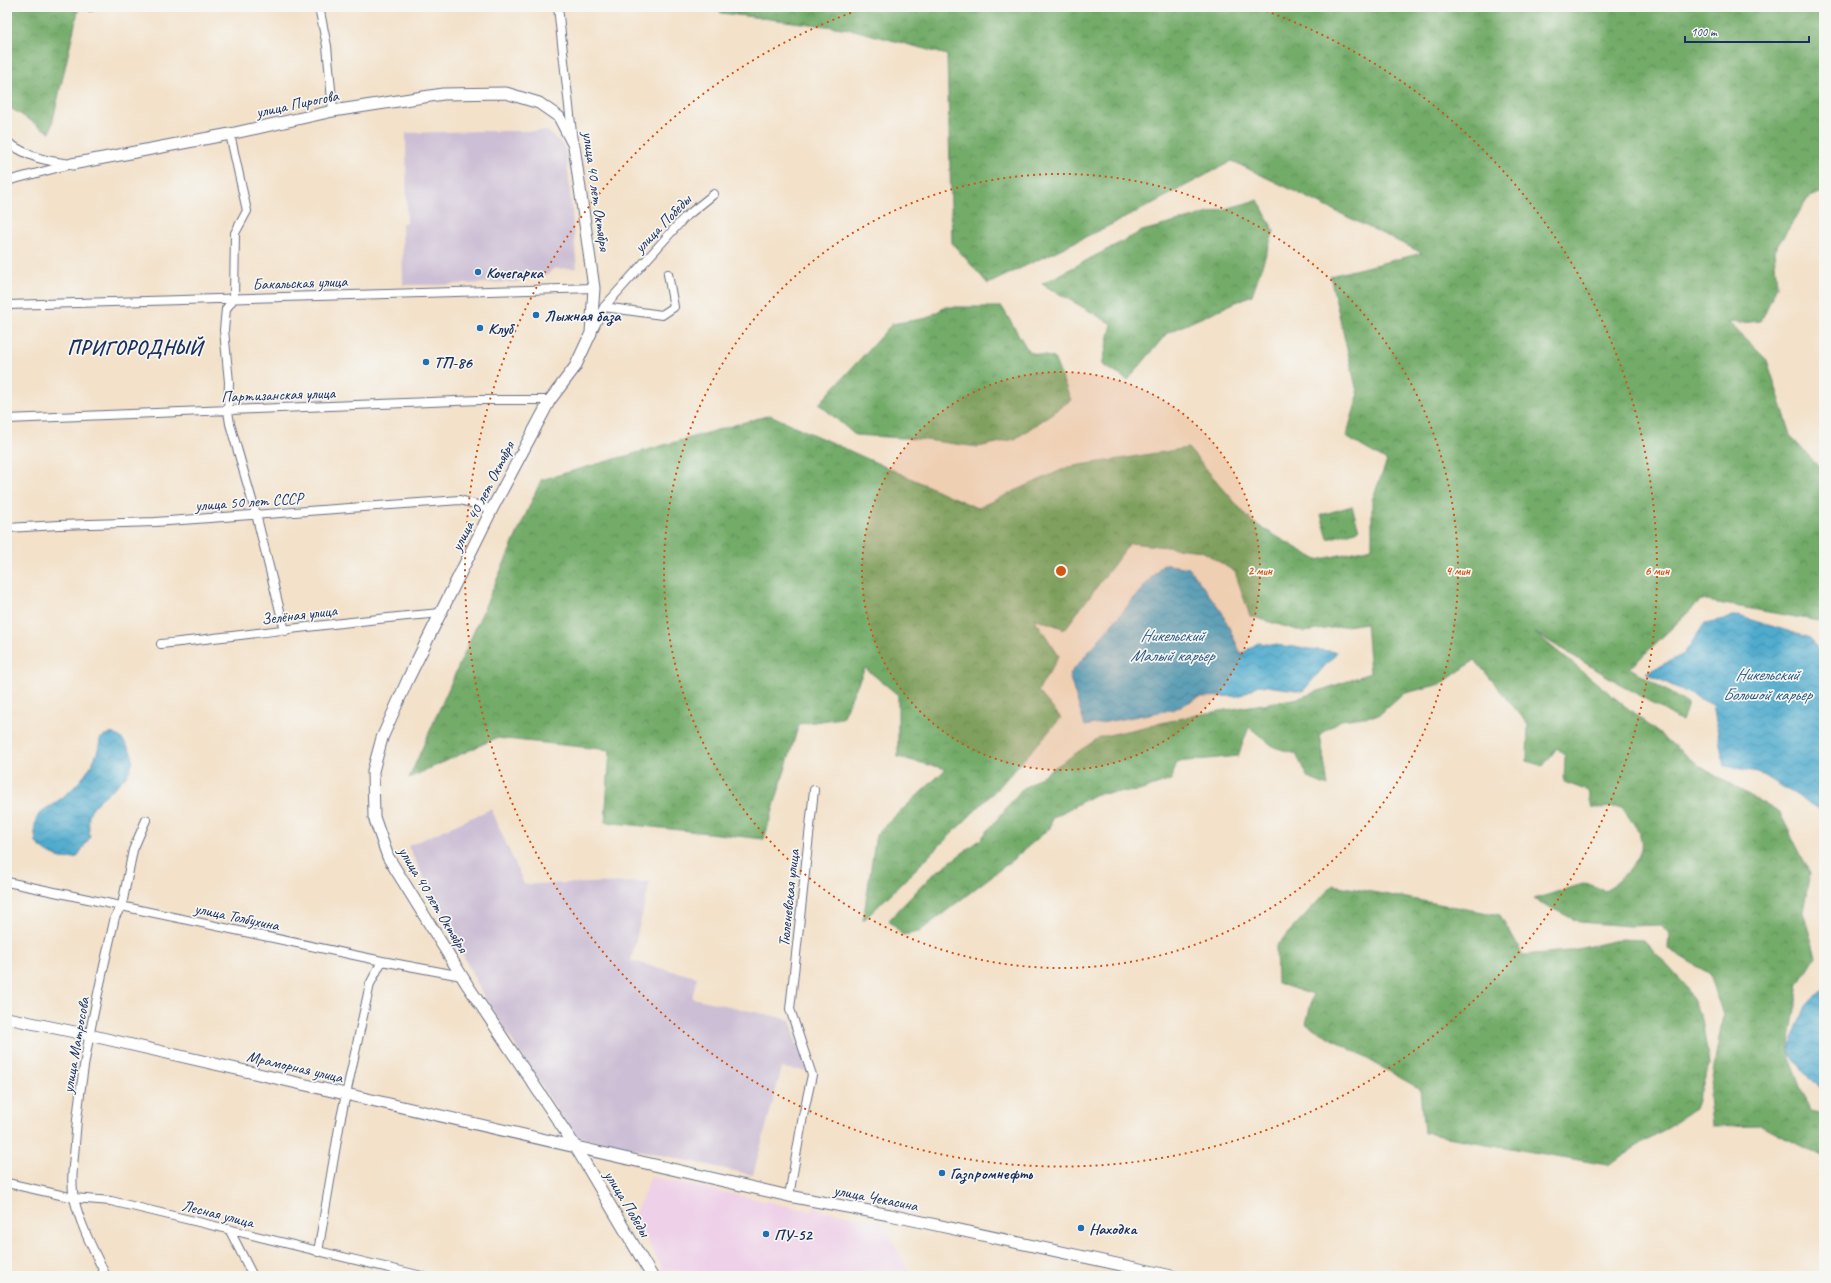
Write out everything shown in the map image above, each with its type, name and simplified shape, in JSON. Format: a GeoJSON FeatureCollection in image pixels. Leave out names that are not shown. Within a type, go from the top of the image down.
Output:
{"type":"FeatureCollection","features":[{"type":"Feature","properties":{"kind":"street"},"geometry":{"type":"LineString","coordinates":[[319,7],[327,46],[333,111]]}},
{"type":"Feature","properties":{"kind":"street","name":"улица 40 лет Октября"},"geometry":{"type":"LineString","coordinates":[[558,7],[574,146],[594,288],[591,333],[575,367],[550,400],[492,509],[440,613],[382,738],[373,771],[373,796],[374,817],[388,857],[462,976],[575,1146]]}},
{"type":"Feature","properties":{"kind":"street","name":"улица Пирогова"},"geometry":{"type":"LineString","coordinates":[[7,181],[72,164],[230,134],[333,111],[443,94],[506,93],[539,103],[559,117],[574,146]]}},
{"type":"Feature","properties":{"kind":"street"},"geometry":{"type":"LineString","coordinates":[[230,134],[247,211],[236,233],[234,298],[226,310],[224,330],[229,382],[228,411],[230,424],[256,514],[285,631]]}},
{"type":"Feature","properties":{"kind":"street"},"geometry":{"type":"LineString","coordinates":[[7,142],[26,154],[48,161],[72,164]]}},
{"type":"Feature","properties":{"kind":"street","name":"улица Победы"},"geometry":{"type":"LineString","coordinates":[[591,333],[604,307],[684,218],[714,194]]}},
{"type":"Feature","properties":{"kind":"street"},"geometry":{"type":"LineString","coordinates":[[604,307],[662,315],[674,307],[668,274]]}},
{"type":"Feature","properties":{"kind":"street","name":"Бакальская улица"},"geometry":{"type":"LineString","coordinates":[[7,305],[594,288]]}},
{"type":"Feature","properties":{"kind":"street","name":"Партизанская улица"},"geometry":{"type":"LineString","coordinates":[[7,418],[228,411],[480,400],[550,400]]}},
{"type":"Feature","properties":{"kind":"street","name":"улица 50 лет СССР"},"geometry":{"type":"LineString","coordinates":[[7,528],[59,524],[155,522],[460,500],[492,509]]}},
{"type":"Feature","properties":{"kind":"street","name":"Зелёная улица"},"geometry":{"type":"LineString","coordinates":[[161,644],[285,631],[366,620],[440,613]]}},
{"type":"Feature","properties":{"kind":"street","name":"Тюленевская улица"},"geometry":{"type":"LineString","coordinates":[[789,1196],[812,1075],[790,1010],[814,790]]}},
{"type":"Feature","properties":{"kind":"street","name":"улица Матросова"},"geometry":{"type":"LineString","coordinates":[[106,1276],[82,1224],[74,1198],[72,1185],[76,1120],[89,1035],[115,917],[122,905],[133,850],[146,820]]}},
{"type":"Feature","properties":{"kind":"street","name":"улица Толбухина"},"geometry":{"type":"LineString","coordinates":[[7,882],[122,905],[382,961],[462,976]]}},
{"type":"Feature","properties":{"kind":"street"},"geometry":{"type":"LineString","coordinates":[[318,1252],[340,1122],[370,984],[382,961]]}},
{"type":"Feature","properties":{"kind":"street","name":"Мраморная улица"},"geometry":{"type":"LineString","coordinates":[[7,1018],[89,1035],[575,1146]]}},
{"type":"Feature","properties":{"kind":"street","name":"улица Победы"},"geometry":{"type":"LineString","coordinates":[[575,1146],[652,1276]]}},
{"type":"Feature","properties":{"kind":"street","name":"улица Чекасина"},"geometry":{"type":"LineString","coordinates":[[575,1146],[789,1196],[890,1215],[1172,1276]]}},
{"type":"Feature","properties":{"kind":"street","name":"Лесная улица"},"geometry":{"type":"LineString","coordinates":[[7,1183],[74,1198],[111,1201],[421,1276]]}},
{"type":"Feature","properties":{"kind":"street"},"geometry":{"type":"LineString","coordinates":[[230,1230],[253,1276]]}},
{"type":"Feature","properties":{"kind":"shaded area"},"geometry":{"type":"Polygon","coordinates":[[[547,131],[561,143],[565,149],[568,170],[577,268],[553,269],[547,275],[519,276],[519,282],[403,285],[402,223],[407,223],[406,133],[547,131]]]}},
{"type":"Feature","properties":{"kind":"shaded area"},"geometry":{"type":"Polygon","coordinates":[[[491,809],[524,884],[650,882],[631,961],[697,977],[692,998],[791,1020],[797,1046],[809,1057],[806,1071],[782,1068],[753,1175],[574,1136],[483,995],[408,846],[491,809]]]}},
{"type":"Feature","properties":{"kind":"shaded area","name":"ПУ-52"},"geometry":{"type":"Polygon","coordinates":[[[651,1177],[812,1211],[813,1208],[883,1223],[911,1276],[681,1276],[677,1270],[664,1272],[634,1216],[651,1177]]]}},
{"type":"Feature","properties":{"kind":"green space"},"geometry":{"type":"Polygon","coordinates":[[[7,7],[79,7],[50,133],[7,106],[7,7]]]}},
{"type":"Feature","properties":{"kind":"green space"},"geometry":{"type":"Polygon","coordinates":[[[715,7],[1824,7],[1824,192],[1809,197],[1774,251],[1777,286],[1761,321],[1740,323],[1728,322],[1767,360],[1792,438],[1821,469],[1824,469],[1824,622],[1701,600],[1630,668],[1688,704],[1682,721],[1535,633],[1699,766],[1780,813],[1810,873],[1803,912],[1816,956],[1799,984],[1788,1052],[1810,1111],[1824,1114],[1824,1158],[1761,1125],[1712,1126],[1709,1096],[1723,1015],[1710,974],[1668,949],[1669,932],[1661,925],[1629,926],[1579,922],[1534,899],[1586,883],[1606,891],[1625,874],[1636,860],[1640,852],[1640,836],[1622,807],[1592,808],[1588,791],[1564,782],[1565,755],[1557,748],[1543,766],[1527,761],[1528,724],[1475,660],[1441,684],[1402,694],[1379,715],[1341,720],[1320,734],[1328,786],[1308,778],[1296,754],[1274,747],[1249,727],[1238,756],[1177,762],[1171,780],[1139,791],[1096,794],[1052,818],[1050,828],[1011,861],[919,932],[902,935],[889,920],[931,876],[980,840],[1021,790],[1100,737],[1196,715],[1299,698],[1370,673],[1366,623],[1304,632],[1250,616],[1235,572],[1202,551],[1130,543],[1065,629],[1034,618],[1059,656],[1038,691],[1061,718],[998,788],[863,921],[876,834],[946,769],[898,757],[898,695],[865,668],[842,718],[799,724],[764,839],[605,822],[610,750],[496,738],[409,778],[541,480],[770,415],[977,508],[1068,467],[1188,448],[1252,522],[1317,560],[1372,548],[1372,500],[1387,461],[1346,437],[1358,396],[1330,276],[1422,253],[1232,161],[1133,214],[988,284],[952,243],[947,55],[850,29],[721,13],[715,7]]]}},
{"type":"Feature","properties":{"kind":"green space"},"geometry":{"type":"Polygon","coordinates":[[[1258,200],[1274,231],[1252,295],[1167,333],[1128,380],[1102,365],[1112,324],[1042,284],[1142,231],[1258,200]]]}},
{"type":"Feature","properties":{"kind":"green space"},"geometry":{"type":"Polygon","coordinates":[[[945,307],[1002,307],[1029,352],[1054,358],[1071,400],[1015,439],[978,447],[918,439],[855,435],[819,404],[892,324],[927,318],[945,307]]]}},
{"type":"Feature","properties":{"kind":"green space"},"geometry":{"type":"Polygon","coordinates":[[[1352,506],[1359,530],[1328,539],[1321,515],[1352,506]]]}},
{"type":"Feature","properties":{"kind":"green space"},"geometry":{"type":"Polygon","coordinates":[[[1333,885],[1500,915],[1523,955],[1568,951],[1622,939],[1644,940],[1686,986],[1702,1019],[1709,1065],[1695,1110],[1607,1165],[1424,1133],[1420,1089],[1306,1024],[1313,995],[1277,983],[1276,946],[1333,885]]]}},
{"type":"Feature","properties":{"kind":"water","name":"Никельский Малый карьер"},"geometry":{"type":"Polygon","coordinates":[[[1163,564],[1189,568],[1222,612],[1241,654],[1258,643],[1337,652],[1303,691],[1259,685],[1240,696],[1199,697],[1175,709],[1085,726],[1069,675],[1163,564]]]}},
{"type":"Feature","properties":{"kind":"water","name":"Никельский Большой карьер"},"geometry":{"type":"Polygon","coordinates":[[[1738,616],[1811,638],[1824,661],[1824,812],[1758,772],[1724,766],[1713,705],[1646,673],[1684,654],[1705,623],[1738,616]]]}},
{"type":"Feature","properties":{"kind":"water"},"geometry":{"type":"Polygon","coordinates":[[[110,733],[121,738],[128,747],[132,756],[132,765],[128,774],[91,810],[89,820],[90,837],[77,857],[60,858],[50,854],[36,843],[36,819],[41,812],[63,797],[85,775],[95,758],[100,739],[110,733]]]}},
{"type":"Feature","properties":{"kind":"water"},"geometry":{"type":"Polygon","coordinates":[[[1824,987],[1824,1093],[1788,1052],[1806,1006],[1824,987]]]}},
{"type":"Feature","properties":{"kind":"place","name":"Кочегарка"},"geometry":{"type":"Point","coordinates":[478,272]}},
{"type":"Feature","properties":{"kind":"place","name":"Лыжная база"},"geometry":{"type":"Point","coordinates":[536,315]}},
{"type":"Feature","properties":{"kind":"place","name":"Клуб"},"geometry":{"type":"Point","coordinates":[480,328]}},
{"type":"Feature","properties":{"kind":"place","name":"ТП-86"},"geometry":{"type":"Point","coordinates":[426,362]}},
{"type":"Feature","properties":{"kind":"place","name":"Газпромнефть"},"geometry":{"type":"Point","coordinates":[942,1173]}},
{"type":"Feature","properties":{"kind":"place","name":"Находка"},"geometry":{"type":"Point","coordinates":[1081,1228]}},
{"type":"Feature","properties":{"kind":"place","name":"ПУ-52"},"geometry":{"type":"Point","coordinates":[766,1234]}},
{"type":"Feature","properties":{"kind":"district","name":"ПРИГОРОДНЫЙ"},"geometry":{"type":"Point","coordinates":[135,347]}}]}
